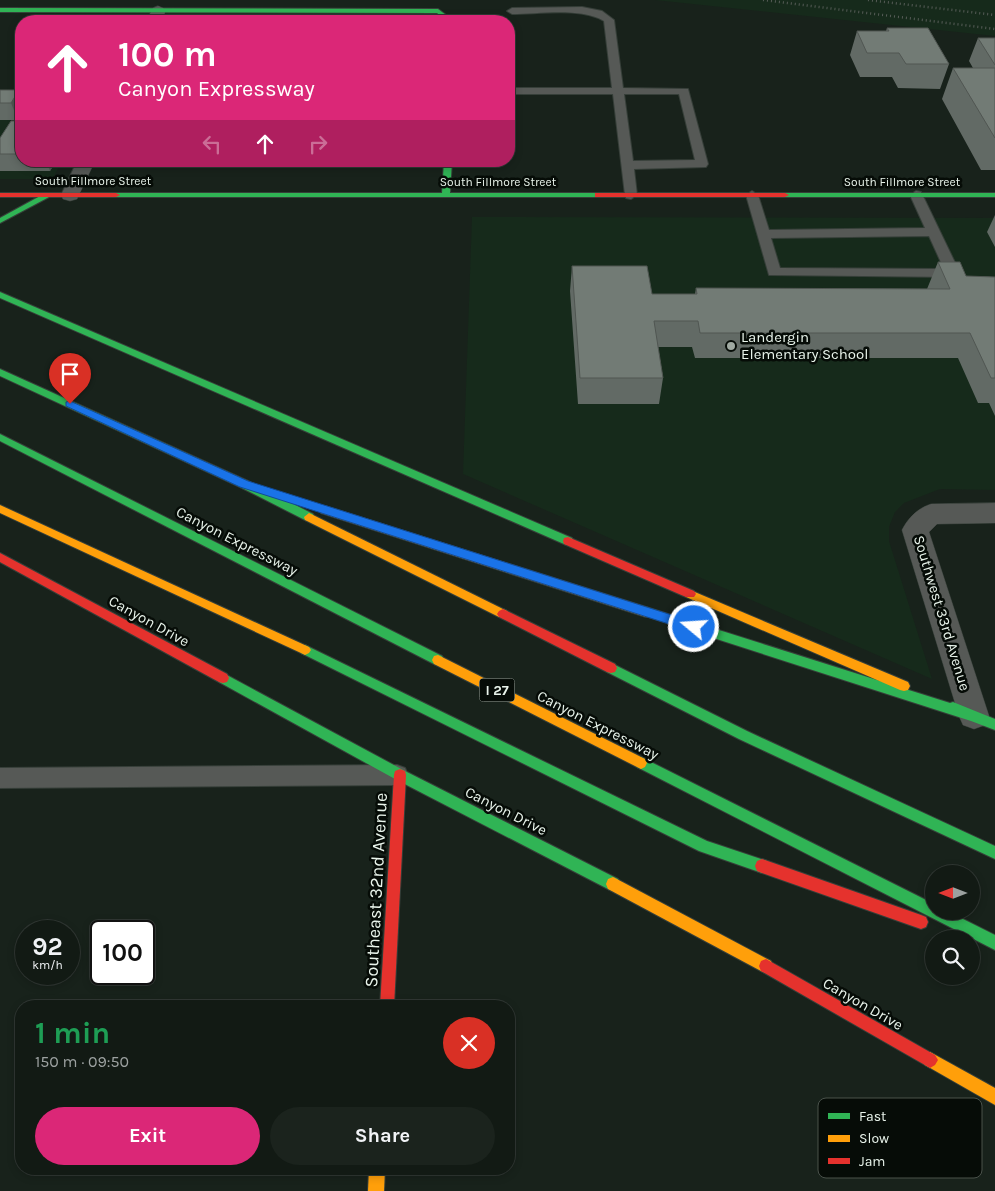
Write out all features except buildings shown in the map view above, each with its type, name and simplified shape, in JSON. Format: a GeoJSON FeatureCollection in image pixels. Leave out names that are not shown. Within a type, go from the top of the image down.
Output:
{"type":"FeatureCollection","features":[{"type":"Feature","properties":{"kind":"main road"},"geometry":{"type":"LineString","coordinates":[[0,10],[130,15]]}},
{"type":"Feature","properties":{"kind":"main road"},"geometry":{"type":"LineString","coordinates":[[212,15],[438,11],[443,15]]}},
{"type":"Feature","properties":{"kind":"main road"},"geometry":{"type":"LineString","coordinates":[[446,195],[448,167]]}},
{"type":"Feature","properties":{"kind":"main road","name":"South Fillmore Street"},"geometry":{"type":"LineString","coordinates":[[0,195],[995,195]]}},
{"type":"Feature","properties":{"kind":"main road"},"geometry":{"type":"LineString","coordinates":[[0,221],[48,195]]}},
{"type":"Feature","properties":{"kind":"main road"},"geometry":{"type":"LineString","coordinates":[[0,295],[985,720]]}},
{"type":"Feature","properties":{"kind":"main road"},"geometry":{"type":"LineString","coordinates":[[0,372],[244,484],[734,731],[995,853]]}},
{"type":"Feature","properties":{"kind":"main road","name":"Canyon Expressway"},"geometry":{"type":"LineString","coordinates":[[0,437],[995,943]]}},
{"type":"Feature","properties":{"kind":"main road"},"geometry":{"type":"LineString","coordinates":[[244,484],[985,720]]}},
{"type":"Feature","properties":{"kind":"main road"},"geometry":{"type":"LineString","coordinates":[[0,509],[288,642],[704,846],[944,930]]}},
{"type":"Feature","properties":{"kind":"main road","name":"Canyon Drive"},"geometry":{"type":"LineString","coordinates":[[0,557],[400,775],[560,855],[645,901],[782,976],[995,1098]]}},
{"type":"Feature","properties":{"kind":"main road","name":"Southeast 32nd Avenue"},"geometry":{"type":"LineString","coordinates":[[387,1000],[400,775]]}},
{"type":"Feature","properties":{"kind":"main road"},"geometry":{"type":"LineString","coordinates":[[980,943],[995,948]]}},
{"type":"Feature","properties":{"kind":"main road"},"geometry":{"type":"LineString","coordinates":[[376,1191],[377,1175]]}},
{"type":"Feature","properties":{"kind":"street"},"geometry":{"type":"LineString","coordinates":[[70,195],[83,167]]}},
{"type":"Feature","properties":{"kind":"street","name":"Southwest 33rd Avenue"},"geometry":{"type":"LineString","coordinates":[[985,720],[915,530],[931,514],[995,513]]}},
{"type":"Feature","properties":{"kind":"lane"},"geometry":{"type":"LineString","coordinates":[[512,11],[582,10],[598,13],[609,20],[631,195]]}},
{"type":"Feature","properties":{"kind":"lane"},"geometry":{"type":"LineString","coordinates":[[515,91],[684,91],[702,164],[628,165]]}},
{"type":"Feature","properties":{"kind":"lane"},"geometry":{"type":"LineString","coordinates":[[752,195],[774,272],[952,273],[916,195]]}},
{"type":"Feature","properties":{"kind":"lane"},"geometry":{"type":"LineString","coordinates":[[763,234],[934,232]]}},
{"type":"Feature","properties":{"kind":"lane"},"geometry":{"type":"LineString","coordinates":[[0,778],[400,775]]}},
{"type":"Feature","properties":{"kind":"shaded area"},"geometry":{"type":"Polygon","coordinates":[[[655,0],[995,0],[995,36],[655,0]]]}},
{"type":"Feature","properties":{"kind":"shaded area"},"geometry":{"type":"Polygon","coordinates":[[[0,97],[15,97],[15,167],[59,167],[54,176],[47,179],[0,179],[0,97]]]}},
{"type":"Feature","properties":{"kind":"shaded area","name":"Landergin Elementary School"},"geometry":{"type":"Polygon","coordinates":[[[472,217],[995,218],[995,490],[940,489],[904,503],[895,512],[889,527],[889,541],[932,679],[463,474],[472,217]]]}},
{"type":"Feature","properties":{"kind":"railway"},"geometry":{"type":"LineString","coordinates":[[763,0],[995,29]]}},
{"type":"Feature","properties":{"kind":"railway"},"geometry":{"type":"LineString","coordinates":[[868,0],[995,15]]}},
{"type":"Feature","properties":{"kind":"traffic: fast"},"geometry":{"type":"LineString","coordinates":[[0,10],[438,11],[443,15]]}},
{"type":"Feature","properties":{"kind":"traffic: fast"},"geometry":{"type":"LineString","coordinates":[[446,195],[448,167]]}},
{"type":"Feature","properties":{"kind":"traffic: fast"},"geometry":{"type":"LineString","coordinates":[[116,195],[598,195]]}},
{"type":"Feature","properties":{"kind":"traffic: fast"},"geometry":{"type":"LineString","coordinates":[[785,195],[995,195]]}},
{"type":"Feature","properties":{"kind":"traffic: fast"},"geometry":{"type":"LineString","coordinates":[[0,221],[45,197]]}},
{"type":"Feature","properties":{"kind":"traffic: fast"},"geometry":{"type":"LineString","coordinates":[[0,295],[568,541]]}},
{"type":"Feature","properties":{"kind":"traffic: fast"},"geometry":{"type":"LineString","coordinates":[[0,372],[244,484],[309,517]]}},
{"type":"Feature","properties":{"kind":"traffic: fast"},"geometry":{"type":"LineString","coordinates":[[0,437],[438,660]]}},
{"type":"Feature","properties":{"kind":"traffic: fast"},"geometry":{"type":"LineString","coordinates":[[646,612],[974,716]]}},
{"type":"Feature","properties":{"kind":"traffic: fast"},"geometry":{"type":"LineString","coordinates":[[305,650],[704,846],[762,866]]}},
{"type":"Feature","properties":{"kind":"traffic: fast"},"geometry":{"type":"LineString","coordinates":[[611,668],[743,735],[995,853]]}},
{"type":"Feature","properties":{"kind":"traffic: fast"},"geometry":{"type":"LineString","coordinates":[[223,678],[400,775],[613,884]]}},
{"type":"Feature","properties":{"kind":"traffic: fast"},"geometry":{"type":"LineString","coordinates":[[953,707],[995,725]]}},
{"type":"Feature","properties":{"kind":"traffic: fast"},"geometry":{"type":"LineString","coordinates":[[641,763],[995,943]]}},
{"type":"Feature","properties":{"kind":"traffic: slow"},"geometry":{"type":"LineString","coordinates":[[0,509],[305,650]]}},
{"type":"Feature","properties":{"kind":"traffic: slow"},"geometry":{"type":"LineString","coordinates":[[325,510],[646,612]]}},
{"type":"Feature","properties":{"kind":"traffic: slow"},"geometry":{"type":"LineString","coordinates":[[309,517],[503,614]]}},
{"type":"Feature","properties":{"kind":"traffic: slow"},"geometry":{"type":"LineString","coordinates":[[690,594],[904,686]]}},
{"type":"Feature","properties":{"kind":"traffic: slow"},"geometry":{"type":"LineString","coordinates":[[438,660],[641,763]]}},
{"type":"Feature","properties":{"kind":"traffic: slow"},"geometry":{"type":"LineString","coordinates":[[613,884],[766,966]]}},
{"type":"Feature","properties":{"kind":"traffic: slow"},"geometry":{"type":"LineString","coordinates":[[930,1060],[995,1097]]}},
{"type":"Feature","properties":{"kind":"traffic: slow"},"geometry":{"type":"LineString","coordinates":[[376,1191],[377,1175]]}},
{"type":"Feature","properties":{"kind":"traffic: jam"},"geometry":{"type":"LineString","coordinates":[[0,195],[116,195]]}},
{"type":"Feature","properties":{"kind":"traffic: jam"},"geometry":{"type":"LineString","coordinates":[[598,195],[785,195]]}},
{"type":"Feature","properties":{"kind":"traffic: jam"},"geometry":{"type":"LineString","coordinates":[[568,541],[690,594]]}},
{"type":"Feature","properties":{"kind":"traffic: jam"},"geometry":{"type":"LineString","coordinates":[[0,557],[223,678]]}},
{"type":"Feature","properties":{"kind":"traffic: jam"},"geometry":{"type":"LineString","coordinates":[[503,614],[611,668]]}},
{"type":"Feature","properties":{"kind":"traffic: jam"},"geometry":{"type":"LineString","coordinates":[[387,1000],[400,775]]}},
{"type":"Feature","properties":{"kind":"traffic: jam"},"geometry":{"type":"LineString","coordinates":[[762,866],[921,922]]}},
{"type":"Feature","properties":{"kind":"traffic: jam"},"geometry":{"type":"LineString","coordinates":[[766,966],[930,1060]]}},
{"type":"Feature","properties":{"kind":"place","name":"Landergin Elementary School"},"geometry":{"type":"Point","coordinates":[731,346]}},
{"type":"Feature","properties":{"kind":"route"},"geometry":{"type":"LineString","coordinates":[[70,404],[244,484],[694,627]]}}]}
